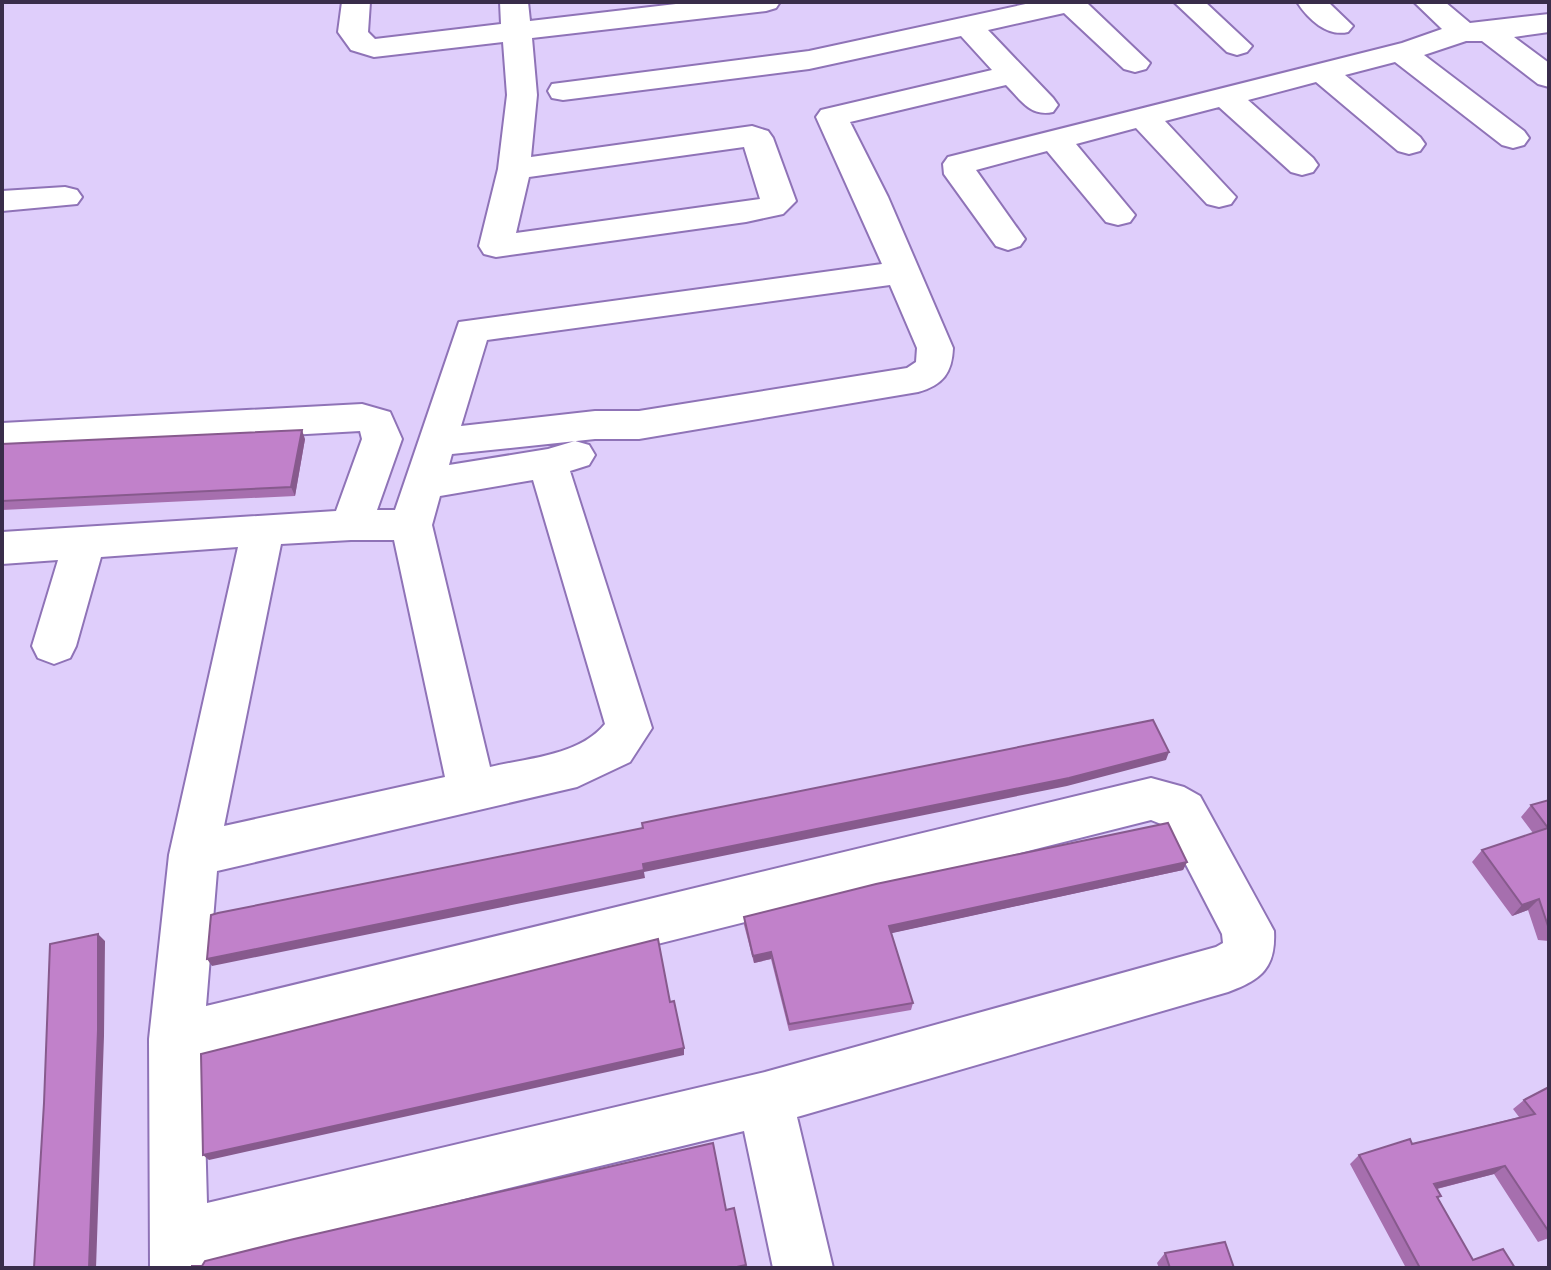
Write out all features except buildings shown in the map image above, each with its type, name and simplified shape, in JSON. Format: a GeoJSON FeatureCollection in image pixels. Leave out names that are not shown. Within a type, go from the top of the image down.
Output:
{"type":"FeatureCollection","features":[{"type":"Feature","properties":{"kind":"street"},"geometry":{"type":"LineString","coordinates":[[356,2],[353,32],[357,41],[367,47],[515,17],[766,2]]}},
{"type":"Feature","properties":{"kind":"street"},"geometry":{"type":"LineString","coordinates":[[1188,2],[1237,46]]}},
{"type":"Feature","properties":{"kind":"street"},"geometry":{"type":"LineString","coordinates":[[1311,2],[1338,26]]}},
{"type":"Feature","properties":{"kind":"street"},"geometry":{"type":"LineString","coordinates":[[1428,2],[1549,78]]}},
{"type":"Feature","properties":{"kind":"street"},"geometry":{"type":"LineString","coordinates":[[563,91],[809,60],[1073,3],[1135,63]]}},
{"type":"Feature","properties":{"kind":"street"},"geometry":{"type":"LineString","coordinates":[[514,169],[752,136],[757,138],[779,201],[771,207],[746,212],[496,246],[514,169],[522,95],[515,17]]}},
{"type":"Feature","properties":{"kind":"street"},"geometry":{"type":"LineString","coordinates":[[1008,239],[960,174],[959,164],[1476,32],[1549,23]]}},
{"type":"Feature","properties":{"kind":"street"},"geometry":{"type":"LineString","coordinates":[[969,27],[1042,105]]}},
{"type":"Feature","properties":{"kind":"street"},"geometry":{"type":"LineString","coordinates":[[1401,52],[1513,138]]}},
{"type":"Feature","properties":{"kind":"street"},"geometry":{"type":"LineString","coordinates":[[436,442],[595,425],[639,425],[918,379],[934,367],[935,348],[809,60]]}},
{"type":"Feature","properties":{"kind":"street"},"geometry":{"type":"LineString","coordinates":[[1322,72],[1409,144]]}},
{"type":"Feature","properties":{"kind":"street"},"geometry":{"type":"LineString","coordinates":[[832,117],[1013,74]]}},
{"type":"Feature","properties":{"kind":"street"},"geometry":{"type":"LineString","coordinates":[[1225,96],[1302,165]]}},
{"type":"Feature","properties":{"kind":"street"},"geometry":{"type":"LineString","coordinates":[[1143,117],[1219,197]]}},
{"type":"Feature","properties":{"kind":"street"},"geometry":{"type":"LineString","coordinates":[[1055,140],[1118,215]]}},
{"type":"Feature","properties":{"kind":"street"},"geometry":{"type":"LineString","coordinates":[[2,201],[65,197]]}},
{"type":"Feature","properties":{"kind":"street"},"geometry":{"type":"LineString","coordinates":[[471,789],[417,504],[472,330],[901,272]]}},
{"type":"Feature","properties":{"kind":"street"},"geometry":{"type":"LineString","coordinates":[[2,437],[362,417],[376,422],[382,439],[351,525]]}},
{"type":"Feature","properties":{"kind":"street"},"geometry":{"type":"LineString","coordinates":[[2,548],[351,525],[599,448],[639,425]]}},
{"type":"Feature","properties":{"kind":"street"},"geometry":{"type":"LineString","coordinates":[[194,855],[577,767],[613,748],[629,728],[548,463]]}},
{"type":"Feature","properties":{"kind":"street"},"geometry":{"type":"LineString","coordinates":[[176,1039],[1151,799],[1167,802],[1183,811],[1248,931],[1249,950],[1228,968],[765,1099],[179,1254],[176,1039],[194,855],[263,530]]}},
{"type":"Feature","properties":{"kind":"street"},"geometry":{"type":"LineString","coordinates":[[54,646],[84,544]]}},
{"type":"Feature","properties":{"kind":"street"},"geometry":{"type":"LineString","coordinates":[[765,1099],[803,1268]]}}]}
